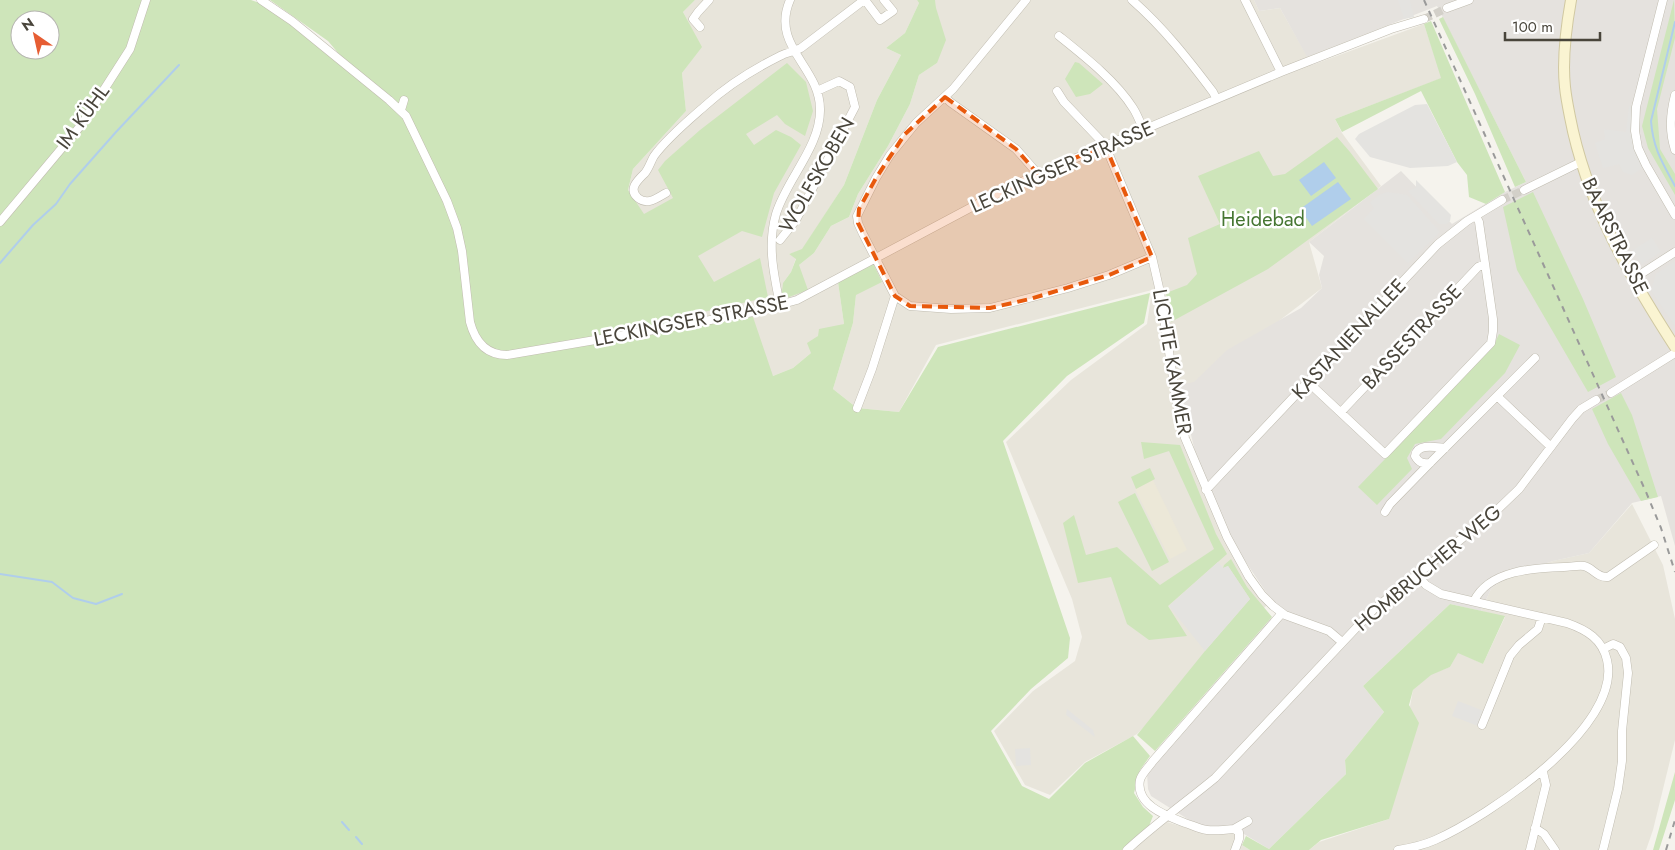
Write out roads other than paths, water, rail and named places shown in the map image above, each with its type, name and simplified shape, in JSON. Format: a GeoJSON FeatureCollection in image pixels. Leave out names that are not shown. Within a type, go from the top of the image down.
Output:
{"type":"FeatureCollection","features":[{"type":"Feature","properties":{"kind":"main road","name":"BAARSTRASSE"},"geometry":{"type":"LineString","coordinates":[[1571,0],[1566,35],[1565,87],[1572,128],[1581,162],[1602,218],[1633,279],[1675,347]]}},
{"type":"Feature","properties":{"kind":"street","name":"IM KÜHL"},"geometry":{"type":"LineString","coordinates":[[0,222],[82,124],[130,49],[146,0]]}},
{"type":"Feature","properties":{"kind":"street","name":"LECKINGSER STRASSE"},"geometry":{"type":"LineString","coordinates":[[261,0],[292,21],[401,110],[410,122],[457,228],[473,332],[478,341],[490,352],[498,355],[689,324],[780,305],[809,294],[985,200],[1038,174],[1216,98],[1391,28],[1424,19]]}},
{"type":"Feature","properties":{"kind":"street"},"geometry":{"type":"LineString","coordinates":[[700,27],[693,19],[709,0]]}},
{"type":"Feature","properties":{"kind":"street","name":"WOLFSKOBEN"},"geometry":{"type":"LineString","coordinates":[[780,305],[772,258],[772,231],[776,214],[784,195],[815,136],[820,108],[817,90],[794,52],[785,30],[784,16],[790,0]]}},
{"type":"Feature","properties":{"kind":"street"},"geometry":{"type":"LineString","coordinates":[[666,192],[646,202],[635,195],[634,187],[636,180],[645,173],[655,156],[678,131],[708,104],[731,85],[768,62],[784,54],[794,52],[864,0],[880,20],[893,11],[884,0]]}},
{"type":"Feature","properties":{"kind":"street"},"geometry":{"type":"LineString","coordinates":[[1026,0],[945,97],[916,123],[897,144],[882,166],[859,209],[858,223],[895,296],[910,306],[951,309],[990,308],[1030,299],[1084,283],[1152,257]]}},
{"type":"Feature","properties":{"kind":"street"},"geometry":{"type":"LineString","coordinates":[[1132,0],[1177,45],[1216,98]]}},
{"type":"Feature","properties":{"kind":"street"},"geometry":{"type":"LineString","coordinates":[[1245,0],[1281,72]]}},
{"type":"Feature","properties":{"kind":"street"},"geometry":{"type":"LineString","coordinates":[[1447,8],[1469,0]]}},
{"type":"Feature","properties":{"kind":"street"},"geometry":{"type":"LineString","coordinates":[[1664,0],[1636,107],[1635,131],[1638,148],[1646,165],[1675,215]]}},
{"type":"Feature","properties":{"kind":"street"},"geometry":{"type":"LineString","coordinates":[[1059,36],[1106,77],[1120,92],[1135,110],[1143,129]]}},
{"type":"Feature","properties":{"kind":"street","name":"WOLFSKOBEN"},"geometry":{"type":"LineString","coordinates":[[780,240],[796,220],[855,107],[850,87],[839,81],[817,90]]}},
{"type":"Feature","properties":{"kind":"street","name":"LICHTE KAMMER"},"geometry":{"type":"LineString","coordinates":[[1057,91],[1064,102],[1105,145],[1111,155],[1152,257],[1160,292],[1176,398],[1185,438],[1227,537],[1249,577],[1262,595],[1282,613],[1329,631],[1342,642]]}},
{"type":"Feature","properties":{"kind":"street"},"geometry":{"type":"LineString","coordinates":[[1675,95],[1670,114],[1670,126],[1675,150]]}},
{"type":"Feature","properties":{"kind":"street"},"geometry":{"type":"LineString","coordinates":[[945,97],[1016,149],[1038,174]]}},
{"type":"Feature","properties":{"kind":"street"},"geometry":{"type":"LineString","coordinates":[[401,110],[404,100]]}},
{"type":"Feature","properties":{"kind":"street"},"geometry":{"type":"LineString","coordinates":[[1524,190],[1581,162]]}},
{"type":"Feature","properties":{"kind":"street","name":"KASTANIENALLEE"},"geometry":{"type":"LineString","coordinates":[[1206,490],[1438,244],[1467,221],[1502,200]]}},
{"type":"Feature","properties":{"kind":"street"},"geometry":{"type":"LineString","coordinates":[[1308,382],[1385,454],[1491,342],[1493,319],[1479,222],[1476,216]]}},
{"type":"Feature","properties":{"kind":"street"},"geometry":{"type":"LineString","coordinates":[[1633,279],[1675,252]]}},
{"type":"Feature","properties":{"kind":"street","name":"BASSESTRASSE"},"geometry":{"type":"LineString","coordinates":[[1341,412],[1478,267],[1485,264]]}},
{"type":"Feature","properties":{"kind":"street"},"geometry":{"type":"LineString","coordinates":[[857,408],[872,369],[895,296]]}},
{"type":"Feature","properties":{"kind":"street"},"geometry":{"type":"LineString","coordinates":[[1611,393],[1675,353]]}},
{"type":"Feature","properties":{"kind":"street"},"geometry":{"type":"LineString","coordinates":[[1385,512],[1390,504],[1535,358]]}},
{"type":"Feature","properties":{"kind":"street"},"geometry":{"type":"LineString","coordinates":[[1497,396],[1551,447]]}},
{"type":"Feature","properties":{"kind":"street","name":"HOMBRUCHER WEG"},"geometry":{"type":"LineString","coordinates":[[1127,850],[1154,825],[1215,778],[1378,606],[1501,507],[1524,482],[1581,409],[1596,400]]}},
{"type":"Feature","properties":{"kind":"street"},"geometry":{"type":"LineString","coordinates":[[1430,463],[1424,464],[1419,462],[1415,456],[1416,452],[1420,448],[1425,447],[1445,448]]}},
{"type":"Feature","properties":{"kind":"street"},"geometry":{"type":"LineString","coordinates":[[1474,601],[1478,593],[1496,580],[1525,570],[1584,566],[1602,577],[1608,577],[1654,545]]}},
{"type":"Feature","properties":{"kind":"street"},"geometry":{"type":"LineString","coordinates":[[1398,850],[1434,841],[1459,828],[1543,772],[1588,724],[1599,707],[1607,681],[1608,667],[1603,649],[1592,635],[1582,628],[1442,594],[1426,585],[1416,575]]}},
{"type":"Feature","properties":{"kind":"street"},"geometry":{"type":"LineString","coordinates":[[1248,821],[1234,829],[1205,830],[1155,810],[1143,797],[1140,787],[1142,776],[1153,761],[1282,613]]}},
{"type":"Feature","properties":{"kind":"street"},"geometry":{"type":"LineString","coordinates":[[1482,726],[1510,656],[1519,645],[1538,629],[1542,618]]}},
{"type":"Feature","properties":{"kind":"street"},"geometry":{"type":"LineString","coordinates":[[1603,649],[1613,644],[1620,647],[1626,658],[1628,674],[1619,780],[1603,850]]}},
{"type":"Feature","properties":{"kind":"street"},"geometry":{"type":"LineString","coordinates":[[1530,850],[1546,785],[1543,772]]}},
{"type":"Feature","properties":{"kind":"street"},"geometry":{"type":"LineString","coordinates":[[1535,828],[1544,834],[1555,850]]}},
{"type":"Feature","properties":{"kind":"street"},"geometry":{"type":"LineString","coordinates":[[1234,829],[1239,832],[1239,839],[1235,850]]}},
{"type":"Feature","properties":{"kind":"water"},"geometry":{"type":"Polygon","coordinates":[[[1324,162],[1336,178],[1311,196],[1299,180],[1324,162]]]}},
{"type":"Feature","properties":{"kind":"water"},"geometry":{"type":"Polygon","coordinates":[[[1338,182],[1351,199],[1312,226],[1300,209],[1338,182]]]}},
{"type":"Feature","properties":{"kind":"waterway"},"geometry":{"type":"LineString","coordinates":[[1675,22],[1651,121],[1656,147],[1675,186]]}},
{"type":"Feature","properties":{"kind":"waterway"},"geometry":{"type":"LineString","coordinates":[[0,263],[33,225],[56,204],[70,184],[116,132],[179,65]]}},
{"type":"Feature","properties":{"kind":"waterway"},"geometry":{"type":"LineString","coordinates":[[0,574],[52,582],[73,598],[96,604],[122,594]]}},
{"type":"Feature","properties":{"kind":"waterway"},"geometry":{"type":"LineString","coordinates":[[342,822],[349,830]]}},
{"type":"Feature","properties":{"kind":"waterway"},"geometry":{"type":"LineString","coordinates":[[356,837],[362,844]]}},
{"type":"Feature","properties":{"kind":"tunnel"},"geometry":{"type":"LineString","coordinates":[[1424,19],[1447,8]]}},
{"type":"Feature","properties":{"kind":"tunnel"},"geometry":{"type":"LineString","coordinates":[[1502,200],[1524,190]]}},
{"type":"Feature","properties":{"kind":"tunnel"},"geometry":{"type":"LineString","coordinates":[[1596,400],[1611,393]]}},
{"type":"Feature","properties":{"kind":"railway"},"geometry":{"type":"LineString","coordinates":[[1424,0],[1646,492],[1661,528],[1675,572]]}},
{"type":"Feature","properties":{"kind":"railway"},"geometry":{"type":"LineString","coordinates":[[1666,850],[1675,820]]}},
{"type":"Feature","properties":{"kind":"park label","name":"Heidebad"},"geometry":{"type":"Point","coordinates":[1263,219]}}]}
